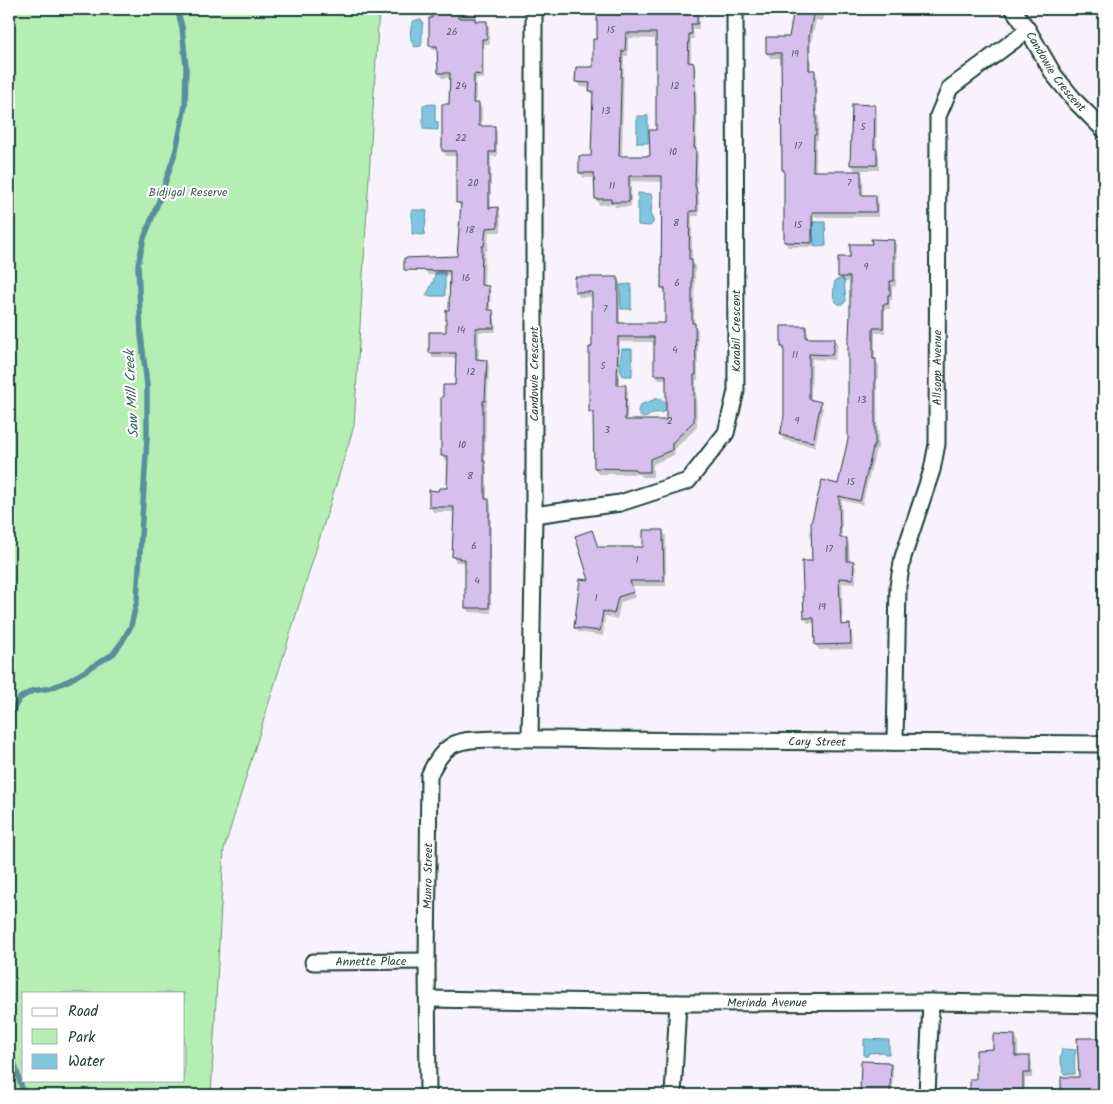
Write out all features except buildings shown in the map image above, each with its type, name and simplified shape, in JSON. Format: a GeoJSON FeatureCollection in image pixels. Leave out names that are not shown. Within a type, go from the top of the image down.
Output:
{"type":"FeatureCollection","features":[{"type":"Feature","properties":{"kind":"street","name":"Candowie Crescent"},"geometry":{"type":"LineString","coordinates":[[530,738],[534,515],[534,9]]}},
{"type":"Feature","properties":{"kind":"street","name":"Karabil Crescent"},"geometry":{"type":"LineString","coordinates":[[534,515],[620,503],[688,481],[726,433],[736,390],[735,9]]}},
{"type":"Feature","properties":{"kind":"street","name":"Candowie Crescent"},"geometry":{"type":"LineString","coordinates":[[1013,9],[1028,30],[1054,75],[1076,102],[1104,130]]}},
{"type":"Feature","properties":{"kind":"street","name":"Allsopp Avenue"},"geometry":{"type":"LineString","coordinates":[[895,742],[898,586],[903,557],[932,470],[937,444],[938,116],[950,88],[1028,30]]}},
{"type":"Feature","properties":{"kind":"street","name":"Cary Street"},"geometry":{"type":"LineString","coordinates":[[530,738],[1104,744]]}},
{"type":"Feature","properties":{"kind":"street","name":"Munro Street"},"geometry":{"type":"LineString","coordinates":[[428,1095],[429,776],[444,751],[453,745],[464,741],[530,738]]}},
{"type":"Feature","properties":{"kind":"street","name":"Annette Place"},"geometry":{"type":"LineString","coordinates":[[313,962],[427,961]]}},
{"type":"Feature","properties":{"kind":"street","name":"Merinda Avenue"},"geometry":{"type":"LineString","coordinates":[[428,999],[1104,1005]]}},
{"type":"Feature","properties":{"kind":"street"},"geometry":{"type":"LineString","coordinates":[[673,1095],[678,1002]]}},
{"type":"Feature","properties":{"kind":"street"},"geometry":{"type":"LineString","coordinates":[[927,1095],[931,1002]]}},
{"type":"Feature","properties":{"kind":"green space","name":"Bidjigal Reserve"},"geometry":{"type":"Polygon","coordinates":[[[9,9],[379,9],[354,426],[224,849],[211,1095],[9,1095],[9,9]]]}},
{"type":"Feature","properties":{"kind":"water"},"geometry":{"type":"Polygon","coordinates":[[[421,20],[423,23],[421,46],[415,47],[410,32],[412,22],[421,20]]]}},
{"type":"Feature","properties":{"kind":"water"},"geometry":{"type":"Polygon","coordinates":[[[435,104],[435,121],[438,122],[438,130],[423,129],[423,105],[435,104]]]}},
{"type":"Feature","properties":{"kind":"water"},"geometry":{"type":"Polygon","coordinates":[[[637,116],[648,116],[648,143],[637,143],[637,116]]]}},
{"type":"Feature","properties":{"kind":"water"},"geometry":{"type":"Polygon","coordinates":[[[638,193],[651,194],[652,196],[651,217],[653,223],[650,226],[638,225],[638,193]]]}},
{"type":"Feature","properties":{"kind":"water"},"geometry":{"type":"Polygon","coordinates":[[[412,210],[427,211],[424,235],[412,234],[412,210]]]}},
{"type":"Feature","properties":{"kind":"water"},"geometry":{"type":"Polygon","coordinates":[[[813,222],[825,222],[826,246],[815,247],[812,231],[813,222]]]}},
{"type":"Feature","properties":{"kind":"water"},"geometry":{"type":"Polygon","coordinates":[[[436,272],[445,272],[445,296],[426,296],[433,282],[436,272]]]}},
{"type":"Feature","properties":{"kind":"water"},"geometry":{"type":"Polygon","coordinates":[[[842,278],[844,280],[846,301],[843,304],[839,304],[835,301],[833,294],[835,281],[842,278]]]}},
{"type":"Feature","properties":{"kind":"water"},"geometry":{"type":"Polygon","coordinates":[[[631,284],[631,309],[621,309],[620,285],[631,284]]]}},
{"type":"Feature","properties":{"kind":"water"},"geometry":{"type":"Polygon","coordinates":[[[622,349],[632,349],[632,376],[623,376],[621,373],[622,349]]]}},
{"type":"Feature","properties":{"kind":"water"},"geometry":{"type":"Polygon","coordinates":[[[658,398],[665,403],[667,408],[665,410],[646,417],[640,416],[638,411],[640,405],[658,398]]]}},
{"type":"Feature","properties":{"kind":"water"},"geometry":{"type":"Polygon","coordinates":[[[864,1039],[889,1040],[889,1054],[883,1052],[868,1053],[868,1056],[864,1056],[864,1039]]]}},
{"type":"Feature","properties":{"kind":"water"},"geometry":{"type":"Polygon","coordinates":[[[1062,1049],[1076,1050],[1074,1059],[1075,1074],[1064,1074],[1060,1059],[1062,1049]]]}},
{"type":"Feature","properties":{"kind":"waterway","name":"Saw Mill Creek"},"geometry":{"type":"LineString","coordinates":[[9,716],[20,698],[32,691],[51,688],[70,680],[113,654],[131,626],[137,600],[147,438],[147,385],[141,335],[138,265],[144,238],[176,150],[185,106],[186,67],[182,27],[177,9]]}},
{"type":"Feature","properties":{"kind":"waterway","name":"Saw Mill Creek"},"geometry":{"type":"LineString","coordinates":[[9,1045],[24,1095]]}}]}
